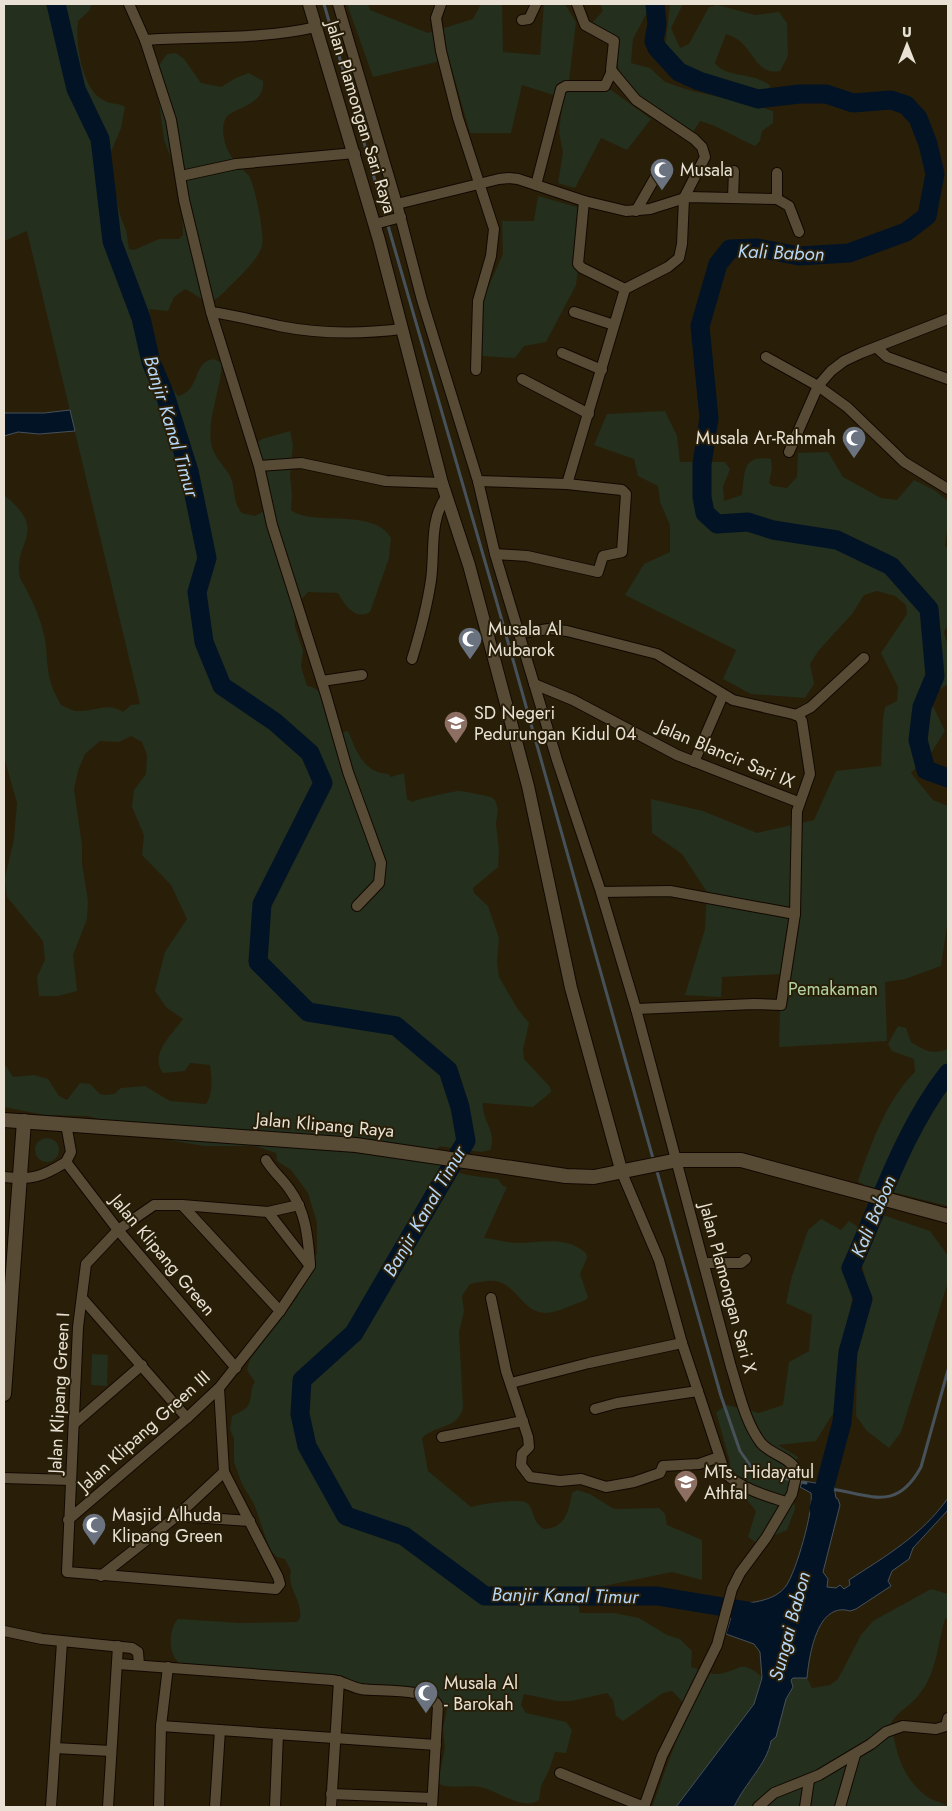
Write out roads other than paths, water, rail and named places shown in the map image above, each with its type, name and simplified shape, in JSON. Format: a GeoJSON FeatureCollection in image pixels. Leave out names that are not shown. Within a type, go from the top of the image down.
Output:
{"type":"FeatureCollection","features":[{"type":"Feature","properties":{"kind":"main road","name":"Jalan Klipang Raya"},"geometry":{"type":"LineString","coordinates":[[4,1120],[356,1145],[507,1169],[585,1177],[627,1172],[673,1161],[742,1160],[943,1215]]}},
{"type":"Feature","properties":{"kind":"main road"},"geometry":{"type":"LineString","coordinates":[[4,1394],[9,1261],[20,1178],[24,1121]]}},
{"type":"Feature","properties":{"kind":"street"},"geometry":{"type":"LineString","coordinates":[[128,4],[145,40],[171,120],[184,200],[211,312],[258,466],[272,525],[322,681],[348,772],[381,862],[379,883],[357,906]]}},
{"type":"Feature","properties":{"kind":"street","name":"Jalan Plamongan Sari Raya"},"geometry":{"type":"LineString","coordinates":[[309,4],[378,223],[379,240],[442,483],[469,565],[528,786],[571,988],[627,1172]]}},
{"type":"Feature","properties":{"kind":"street","name":"Jalan Plamongan Sari X"},"geometry":{"type":"LineString","coordinates":[[338,4],[397,204],[396,218],[478,481],[495,554],[636,1009],[673,1161],[705,1263],[731,1367],[750,1425],[763,1446],[795,1467],[794,1488],[786,1502]]}},
{"type":"Feature","properties":{"kind":"street"},"geometry":{"type":"LineString","coordinates":[[441,4],[436,18],[441,51],[478,184],[494,229],[491,256],[478,301],[476,370]]}},
{"type":"Feature","properties":{"kind":"street"},"geometry":{"type":"LineString","coordinates":[[522,20],[529,20],[536,4]]}},
{"type":"Feature","properties":{"kind":"street"},"geometry":{"type":"LineString","coordinates":[[536,185],[562,88],[566,86],[605,86],[612,71],[614,41],[585,25],[578,4]]}},
{"type":"Feature","properties":{"kind":"street"},"geometry":{"type":"LineString","coordinates":[[145,40],[211,40],[280,34],[316,27]]}},
{"type":"Feature","properties":{"kind":"street"},"geometry":{"type":"LineString","coordinates":[[567,484],[625,288],[668,267],[679,258],[682,244],[684,198],[704,160],[702,147],[694,139],[636,100],[612,71]]}},
{"type":"Feature","properties":{"kind":"street"},"geometry":{"type":"LineString","coordinates":[[181,176],[236,164],[355,153]]}},
{"type":"Feature","properties":{"kind":"street"},"geometry":{"type":"LineString","coordinates":[[636,211],[660,169]]}},
{"type":"Feature","properties":{"kind":"street"},"geometry":{"type":"LineString","coordinates":[[733,198],[734,171]]}},
{"type":"Feature","properties":{"kind":"street"},"geometry":{"type":"LineString","coordinates":[[777,173],[777,199]]}},
{"type":"Feature","properties":{"kind":"street"},"geometry":{"type":"LineString","coordinates":[[397,204],[509,178],[610,208],[636,211],[684,198],[777,199],[789,206],[799,232]]}},
{"type":"Feature","properties":{"kind":"street"},"geometry":{"type":"LineString","coordinates":[[584,201],[578,264],[582,268],[625,288]]}},
{"type":"Feature","properties":{"kind":"street"},"geometry":{"type":"LineString","coordinates":[[378,223],[396,218]]}},
{"type":"Feature","properties":{"kind":"street"},"geometry":{"type":"LineString","coordinates":[[211,312],[281,326],[363,334],[402,329]]}},
{"type":"Feature","properties":{"kind":"street"},"geometry":{"type":"LineString","coordinates":[[574,312],[614,325]]}},
{"type":"Feature","properties":{"kind":"street"},"geometry":{"type":"LineString","coordinates":[[789,452],[818,386],[831,371],[844,361],[948,319]]}},
{"type":"Feature","properties":{"kind":"street"},"geometry":{"type":"LineString","coordinates":[[877,348],[887,357],[948,379]]}},
{"type":"Feature","properties":{"kind":"street"},"geometry":{"type":"LineString","coordinates":[[562,353],[602,370]]}},
{"type":"Feature","properties":{"kind":"street"},"geometry":{"type":"LineString","coordinates":[[766,357],[818,386],[846,407],[904,462],[948,489]]}},
{"type":"Feature","properties":{"kind":"street"},"geometry":{"type":"LineString","coordinates":[[522,379],[589,414]]}},
{"type":"Feature","properties":{"kind":"street"},"geometry":{"type":"LineString","coordinates":[[258,466],[301,463],[386,481],[442,483]]}},
{"type":"Feature","properties":{"kind":"street"},"geometry":{"type":"LineString","coordinates":[[478,481],[567,484],[625,492],[622,552],[603,556],[598,572],[527,556],[495,554]]}},
{"type":"Feature","properties":{"kind":"street"},"geometry":{"type":"LineString","coordinates":[[412,659],[423,625],[431,578],[436,519],[446,497]]}},
{"type":"Feature","properties":{"kind":"street"},"geometry":{"type":"LineString","coordinates":[[520,633],[549,629],[567,631],[657,654],[685,669],[723,695],[749,705],[796,715],[801,718],[804,725],[810,774],[798,802],[795,914],[781,1005],[754,1004],[636,1009]]}},
{"type":"Feature","properties":{"kind":"street"},"geometry":{"type":"LineString","coordinates":[[796,715],[811,707],[864,658]]}},
{"type":"Feature","properties":{"kind":"street"},"geometry":{"type":"LineString","coordinates":[[322,681],[362,675]]}},
{"type":"Feature","properties":{"kind":"street","name":"Jalan Blancir Sari IX"},"geometry":{"type":"LineString","coordinates":[[534,684],[573,700],[677,755],[798,802]]}},
{"type":"Feature","properties":{"kind":"street"},"geometry":{"type":"LineString","coordinates":[[694,762],[723,695]]}},
{"type":"Feature","properties":{"kind":"street"},"geometry":{"type":"LineString","coordinates":[[601,892],[670,891],[795,914]]}},
{"type":"Feature","properties":{"kind":"street"},"geometry":{"type":"LineString","coordinates":[[4,1177],[44,1176],[66,1162],[71,1152],[66,1124]]}},
{"type":"Feature","properties":{"kind":"street"},"geometry":{"type":"LineString","coordinates":[[266,1160],[272,1171],[290,1189],[299,1205],[307,1232],[310,1265]]}},
{"type":"Feature","properties":{"kind":"street","name":"Jalan Klipang Green"},"geometry":{"type":"LineString","coordinates":[[66,1162],[118,1230],[236,1368]]}},
{"type":"Feature","properties":{"kind":"street"},"geometry":{"type":"LineString","coordinates":[[560,1773],[644,1807],[662,1756],[720,1637],[732,1589],[740,1573],[766,1538],[786,1502],[755,1492],[730,1479],[725,1473],[682,1342],[659,1260],[627,1172]]}},
{"type":"Feature","properties":{"kind":"street","name":"Jalan Klipang Green I"},"geometry":{"type":"LineString","coordinates":[[101,1576],[67,1572],[78,1327],[86,1264],[118,1230],[154,1205],[182,1205],[268,1212],[299,1205]]}},
{"type":"Feature","properties":{"kind":"street"},"geometry":{"type":"LineString","coordinates":[[182,1205],[280,1312]]}},
{"type":"Feature","properties":{"kind":"street"},"geometry":{"type":"LineString","coordinates":[[268,1212],[310,1265]]}},
{"type":"Feature","properties":{"kind":"street"},"geometry":{"type":"LineString","coordinates":[[705,1263],[741,1262],[746,1259]]}},
{"type":"Feature","properties":{"kind":"street","name":"Jalan Klipang Green III"},"geometry":{"type":"LineString","coordinates":[[68,1520],[187,1418],[219,1388],[280,1312],[310,1265]]}},
{"type":"Feature","properties":{"kind":"street"},"geometry":{"type":"LineString","coordinates":[[82,1298],[187,1418]]}},
{"type":"Feature","properties":{"kind":"street"},"geometry":{"type":"LineString","coordinates":[[491,1298],[503,1360],[523,1421],[528,1447],[522,1454],[521,1465],[530,1477],[560,1481],[581,1479],[606,1487],[634,1482],[660,1473],[663,1466],[700,1464],[719,1457]]}},
{"type":"Feature","properties":{"kind":"street"},"geometry":{"type":"LineString","coordinates":[[511,1383],[682,1342]]}},
{"type":"Feature","properties":{"kind":"street"},"geometry":{"type":"LineString","coordinates":[[75,1423],[142,1365]]}},
{"type":"Feature","properties":{"kind":"street"},"geometry":{"type":"LineString","coordinates":[[101,1576],[276,1589],[280,1584],[224,1472],[219,1388]]}},
{"type":"Feature","properties":{"kind":"street"},"geometry":{"type":"LineString","coordinates":[[595,1409],[617,1403],[698,1391]]}},
{"type":"Feature","properties":{"kind":"street"},"geometry":{"type":"LineString","coordinates":[[442,1437],[523,1421]]}},
{"type":"Feature","properties":{"kind":"street"},"geometry":{"type":"LineString","coordinates":[[101,1576],[177,1516],[224,1472]]}},
{"type":"Feature","properties":{"kind":"street"},"geometry":{"type":"LineString","coordinates":[[4,1478],[71,1480]]}},
{"type":"Feature","properties":{"kind":"street"},"geometry":{"type":"LineString","coordinates":[[177,1516],[250,1521]]}},
{"type":"Feature","properties":{"kind":"street"},"geometry":{"type":"LineString","coordinates":[[4,1631],[62,1642],[136,1649],[139,1665]]}},
{"type":"Feature","properties":{"kind":"street"},"geometry":{"type":"LineString","coordinates":[[51,1807],[62,1642]]}},
{"type":"Feature","properties":{"kind":"street"},"geometry":{"type":"LineString","coordinates":[[108,1807],[118,1646]]}},
{"type":"Feature","properties":{"kind":"street"},"geometry":{"type":"LineString","coordinates":[[118,1664],[339,1681],[360,1689],[421,1694],[436,1702],[438,1706],[432,1803],[331,1794]]}},
{"type":"Feature","properties":{"kind":"street"},"geometry":{"type":"LineString","coordinates":[[159,1807],[161,1726],[168,1667]]}},
{"type":"Feature","properties":{"kind":"street"},"geometry":{"type":"LineString","coordinates":[[331,1807],[339,1681]]}},
{"type":"Feature","properties":{"kind":"street"},"geometry":{"type":"LineString","coordinates":[[758,1807],[774,1793],[809,1780],[854,1755],[886,1732],[903,1726],[936,1729],[946,1726],[948,1718]]}},
{"type":"Feature","properties":{"kind":"street"},"geometry":{"type":"LineString","coordinates":[[161,1726],[436,1745]]}},
{"type":"Feature","properties":{"kind":"street"},"geometry":{"type":"LineString","coordinates":[[216,1807],[220,1730]]}},
{"type":"Feature","properties":{"kind":"street"},"geometry":{"type":"LineString","coordinates":[[275,1807],[278,1734]]}},
{"type":"Feature","properties":{"kind":"street"},"geometry":{"type":"LineString","coordinates":[[55,1748],[112,1752]]}},
{"type":"Feature","properties":{"kind":"street"},"geometry":{"type":"LineString","coordinates":[[840,1807],[854,1755]]}},
{"type":"Feature","properties":{"kind":"street"},"geometry":{"type":"LineString","coordinates":[[805,1807],[809,1780]]}},
{"type":"Feature","properties":{"kind":"water"},"geometry":{"type":"Polygon","coordinates":[[[70,410],[75,431],[39,434],[18,432],[4,436],[4,413],[44,413],[70,410]]]}},
{"type":"Feature","properties":{"kind":"water","name":"Sungai Babon"},"geometry":{"type":"Polygon","coordinates":[[[803,1481],[834,1486],[836,1498],[840,1505],[823,1572],[828,1579],[827,1587],[836,1588],[840,1585],[844,1589],[850,1585],[849,1580],[915,1534],[948,1498],[948,1510],[913,1548],[909,1559],[892,1571],[888,1581],[891,1586],[856,1609],[850,1611],[839,1610],[830,1614],[822,1622],[813,1644],[807,1678],[793,1678],[791,1680],[793,1687],[786,1699],[776,1737],[771,1741],[765,1758],[734,1807],[676,1807],[754,1704],[762,1678],[760,1652],[754,1644],[726,1634],[735,1604],[756,1602],[770,1598],[781,1591],[790,1579],[795,1568],[810,1513],[811,1493],[800,1487],[803,1481]]]}},
{"type":"Feature","properties":{"kind":"waterway","name":"Banjir Kanal Timur"},"geometry":{"type":"LineString","coordinates":[[56,4],[76,89],[100,139],[112,241],[141,318],[151,362],[165,395],[189,471],[207,558],[197,592],[204,642],[222,686],[275,722],[310,753],[323,783],[262,904],[258,962],[308,1012],[396,1026],[448,1070],[460,1107],[466,1141],[354,1333],[302,1380],[300,1414],[307,1446],[346,1516],[404,1536],[485,1596],[657,1596],[748,1611]]}},
{"type":"Feature","properties":{"kind":"waterway"},"geometry":{"type":"LineString","coordinates":[[324,4],[499,610],[654,1162]]}},
{"type":"Feature","properties":{"kind":"waterway","name":"Kali Babon"},"geometry":{"type":"LineString","coordinates":[[655,4],[657,24],[654,41],[657,48],[679,72],[699,81],[758,99],[799,94],[826,94],[853,103],[891,100],[906,105],[918,118],[928,144],[935,174],[927,216],[906,232],[849,253],[799,256],[757,248],[730,249],[718,264],[700,326],[709,418],[702,464],[702,497],[705,513],[717,524],[748,522],[773,530],[837,540],[891,566],[929,609],[935,676],[922,707],[918,740],[926,770],[948,778]]}},
{"type":"Feature","properties":{"kind":"waterway","name":"Kali Babon"},"geometry":{"type":"LineString","coordinates":[[819,1509],[842,1422],[848,1352],[863,1299],[851,1268],[905,1143],[932,1095],[948,1073]]}},
{"type":"Feature","properties":{"kind":"waterway"},"geometry":{"type":"LineString","coordinates":[[656,1168],[721,1396],[740,1451],[755,1472],[806,1483]]}},
{"type":"Feature","properties":{"kind":"waterway"},"geometry":{"type":"LineString","coordinates":[[832,1489],[872,1497],[883,1497],[903,1490],[912,1481],[921,1467],[948,1370]]}},
{"type":"Feature","properties":{"kind":"place","name":"Musala"},"geometry":{"type":"Point","coordinates":[662,191]}},
{"type":"Feature","properties":{"kind":"place","name":"Musala Ar-Rahmah"},"geometry":{"type":"Point","coordinates":[854,459]}},
{"type":"Feature","properties":{"kind":"place","name":"Musala Al Mubarok"},"geometry":{"type":"Point","coordinates":[470,660]}},
{"type":"Feature","properties":{"kind":"place","name":"SD Negeri Pedurungan Kidul 04"},"geometry":{"type":"Point","coordinates":[456,744]}},
{"type":"Feature","properties":{"kind":"place","name":"MTs. Hidayatul Athfal"},"geometry":{"type":"Point","coordinates":[686,1503]}},
{"type":"Feature","properties":{"kind":"place","name":"Masjid Alhuda Klipang Green"},"geometry":{"type":"Point","coordinates":[94,1546]}},
{"type":"Feature","properties":{"kind":"place","name":"Musala Al - Barokah"},"geometry":{"type":"Point","coordinates":[426,1714]}},
{"type":"Feature","properties":{"kind":"park label","name":"Pemakaman"},"geometry":{"type":"Point","coordinates":[833,989]}}]}
